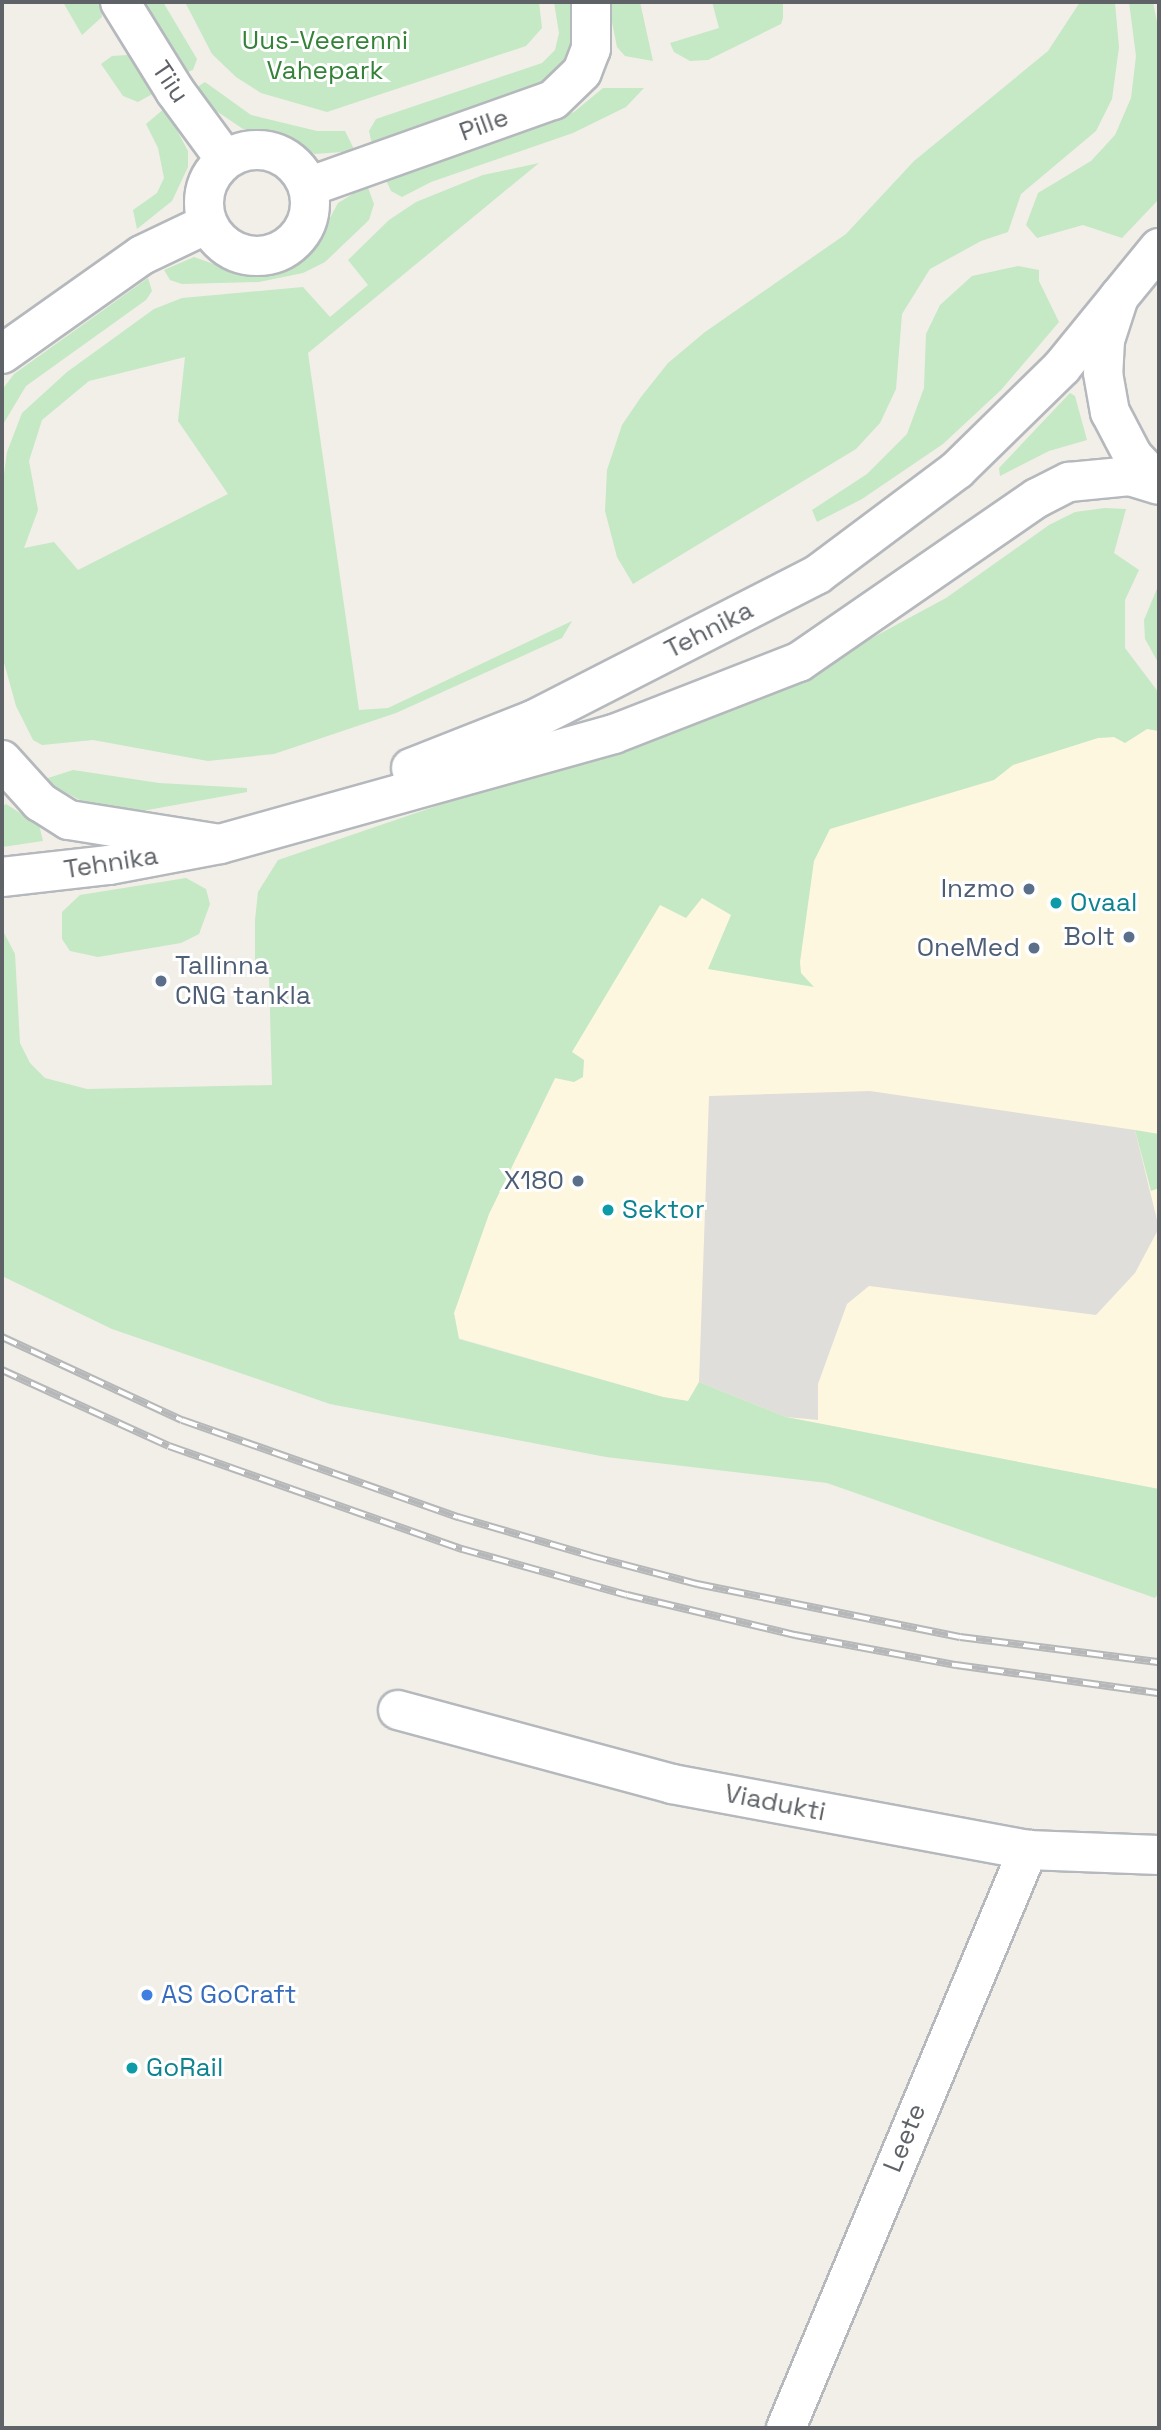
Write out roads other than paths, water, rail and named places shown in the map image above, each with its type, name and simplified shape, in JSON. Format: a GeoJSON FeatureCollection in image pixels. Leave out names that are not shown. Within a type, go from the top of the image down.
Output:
{"type":"FeatureCollection","features":[{"type":"Feature","properties":{"kind":"street","name":"Tiiu"},"geometry":{"type":"LineString","coordinates":[[120,2],[175,91],[225,159]]}},
{"type":"Feature","properties":{"kind":"street","name":"Pille"},"geometry":{"type":"LineString","coordinates":[[308,187],[553,100],[582,72],[591,49],[592,2]]}},
{"type":"Feature","properties":{"kind":"street"},"geometry":{"type":"LineString","coordinates":[[257,149],[274,152],[301,172],[308,187],[310,204],[300,234],[275,253],[259,256],[236,251],[216,238],[207,224],[203,196],[207,182],[225,159],[257,149]]}},
{"type":"Feature","properties":{"kind":"street"},"geometry":{"type":"LineString","coordinates":[[2,354],[142,255],[207,224]]}},
{"type":"Feature","properties":{"kind":"street","name":"Tehnika"},"geometry":{"type":"LineString","coordinates":[[220,844],[533,719],[818,574],[957,470],[1062,367],[1156,248]]}},
{"type":"Feature","properties":{"kind":"street"},"geometry":{"type":"LineString","coordinates":[[1119,297],[1105,340],[1103,373],[1111,412],[1133,456],[1159,484]]}},
{"type":"Feature","properties":{"kind":"street","name":"Tehnika"},"geometry":{"type":"LineString","coordinates":[[2,877],[109,865],[220,844],[601,737],[799,662],[1037,498],[1069,482],[1130,476],[1159,484]]}},
{"type":"Feature","properties":{"kind":"street"},"geometry":{"type":"LineString","coordinates":[[2,760],[40,802],[69,820],[220,844]]}},
{"type":"Feature","properties":{"kind":"street","name":"Viadukti"},"geometry":{"type":"LineString","coordinates":[[398,1710],[671,1784],[1028,1850],[1159,1855]]}},
{"type":"Feature","properties":{"kind":"street","name":"Leete"},"geometry":{"type":"LineString","coordinates":[[786,2428],[1028,1850]]}},
{"type":"Feature","properties":{"kind":"railway"},"geometry":{"type":"LineString","coordinates":[[2,1337],[182,1420],[458,1517],[591,1556],[697,1584],[960,1637],[1159,1662]]}},
{"type":"Feature","properties":{"kind":"railway"},"geometry":{"type":"LineString","coordinates":[[2,1370],[169,1446],[462,1549],[627,1595],[795,1635],[956,1665],[1159,1693]]}},
{"type":"Feature","properties":{"kind":"place","name":"Inzmo"},"geometry":{"type":"Point","coordinates":[1029,889]}},
{"type":"Feature","properties":{"kind":"place","name":"Ovaal"},"geometry":{"type":"Point","coordinates":[1056,903]}},
{"type":"Feature","properties":{"kind":"place","name":"Bolt"},"geometry":{"type":"Point","coordinates":[1129,937]}},
{"type":"Feature","properties":{"kind":"place","name":"OneMed"},"geometry":{"type":"Point","coordinates":[1034,948]}},
{"type":"Feature","properties":{"kind":"place","name":"Tallinna CNG tankla"},"geometry":{"type":"Point","coordinates":[161,981]}},
{"type":"Feature","properties":{"kind":"place","name":"X180"},"geometry":{"type":"Point","coordinates":[578,1181]}},
{"type":"Feature","properties":{"kind":"place","name":"Sektor"},"geometry":{"type":"Point","coordinates":[608,1210]}},
{"type":"Feature","properties":{"kind":"place","name":"AS GoCraft"},"geometry":{"type":"Point","coordinates":[147,1995]}},
{"type":"Feature","properties":{"kind":"place","name":"GoRail"},"geometry":{"type":"Point","coordinates":[132,2068]}},
{"type":"Feature","properties":{"kind":"park label","name":"Uus-Veerenni Vahepark"},"geometry":{"type":"Point","coordinates":[325,56]}}]}
